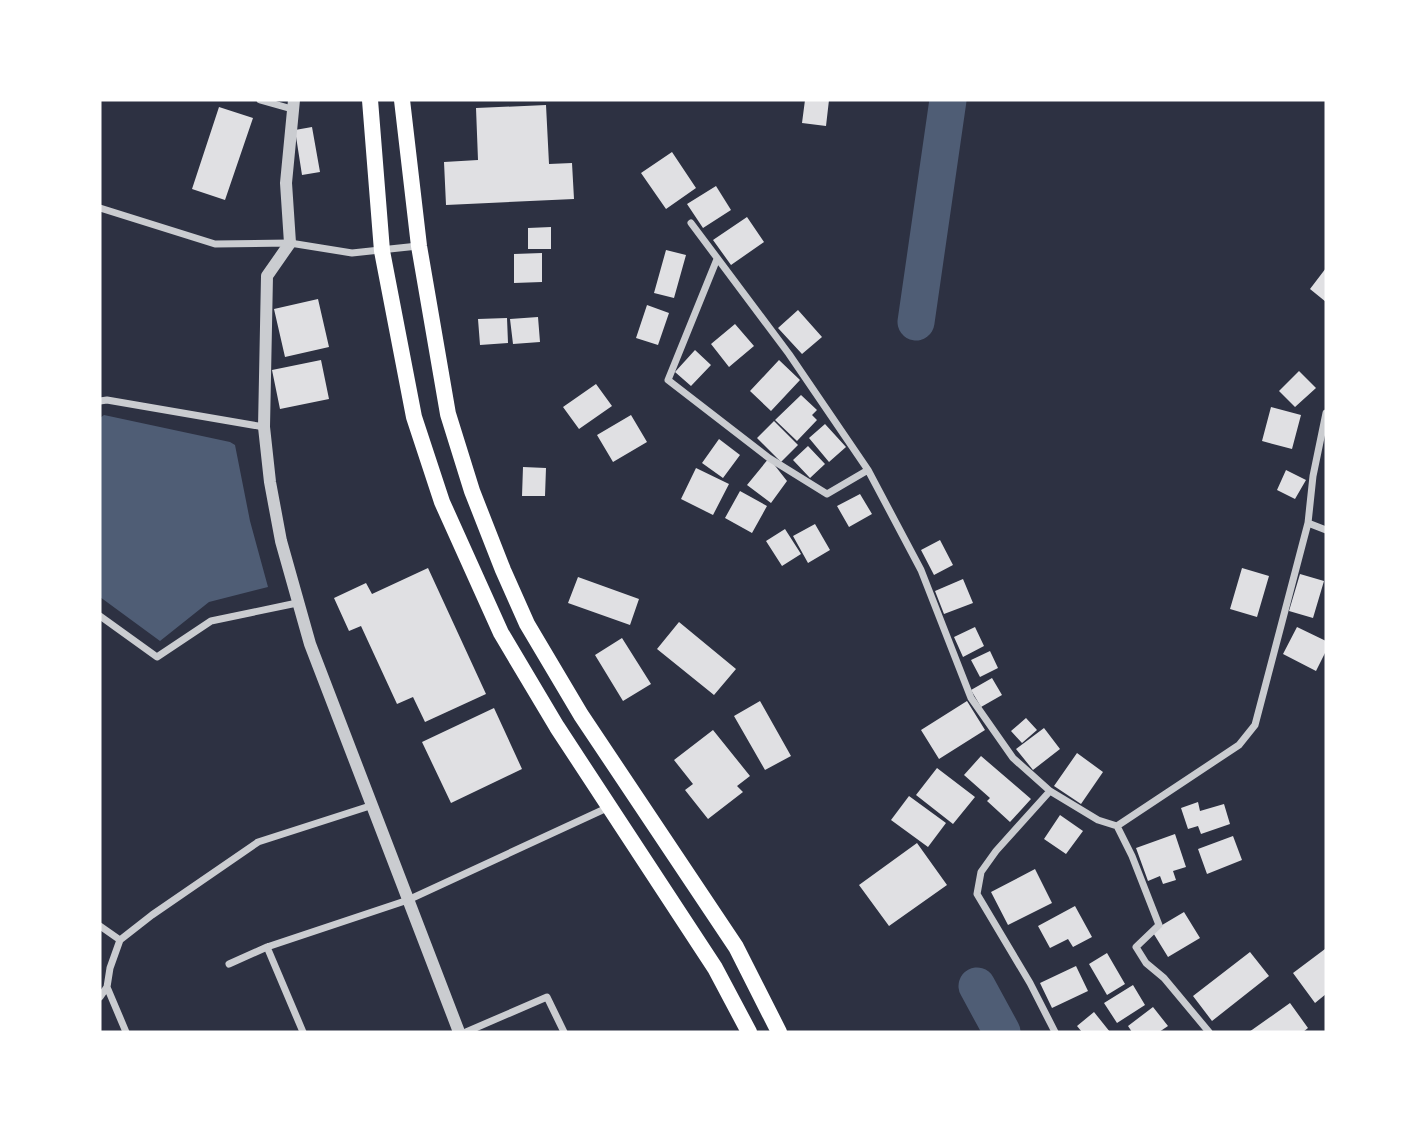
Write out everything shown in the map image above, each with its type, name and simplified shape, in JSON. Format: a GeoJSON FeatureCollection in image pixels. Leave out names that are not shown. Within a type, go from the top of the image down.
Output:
{"type":"FeatureCollection","features":[{"type":"Feature","properties":{"kind":"highway"},"geometry":{"type":"LineString","coordinates":[[370,100],[382,251],[414,417],[442,502],[501,633],[557,727],[715,968],[748,1032]]}},
{"type":"Feature","properties":{"kind":"highway"},"geometry":{"type":"LineString","coordinates":[[402,100],[419,246],[448,414],[472,491],[503,570],[527,624],[581,715],[736,947],[779,1032]]}},
{"type":"Feature","properties":{"kind":"street"},"geometry":{"type":"LineString","coordinates":[[260,100],[293,104],[286,183],[290,243],[267,276],[264,427],[275,506],[297,603],[310,644],[459,1032]]}},
{"type":"Feature","properties":{"kind":"street"},"geometry":{"type":"LineString","coordinates":[[100,208],[215,244],[290,243],[352,253],[419,246]]}},
{"type":"Feature","properties":{"kind":"street"},"geometry":{"type":"LineString","coordinates":[[691,223],[789,354],[868,470],[922,570],[971,698],[1013,758],[1050,792],[1098,820],[1117,826],[1159,925],[1136,947],[1146,962],[1164,978],[1209,1032]]}},
{"type":"Feature","properties":{"kind":"street"},"geometry":{"type":"LineString","coordinates":[[717,258],[668,380],[769,458],[827,494],[868,470]]}},
{"type":"Feature","properties":{"kind":"street"},"geometry":{"type":"LineString","coordinates":[[100,401],[264,427]]}},
{"type":"Feature","properties":{"kind":"street"},"geometry":{"type":"LineString","coordinates":[[1117,826],[1240,745],[1255,725],[1308,523],[1313,476],[1326,413]]}},
{"type":"Feature","properties":{"kind":"street"},"geometry":{"type":"LineString","coordinates":[[1308,523],[1326,530]]}},
{"type":"Feature","properties":{"kind":"street"},"geometry":{"type":"LineString","coordinates":[[100,616],[157,657],[211,621],[297,603]]}},
{"type":"Feature","properties":{"kind":"street"},"geometry":{"type":"LineString","coordinates":[[1050,792],[996,851],[981,872],[977,894],[1030,983],[1055,1032]]}},
{"type":"Feature","properties":{"kind":"street"},"geometry":{"type":"LineString","coordinates":[[100,997],[107,986],[120,940],[152,915],[258,842],[373,805]]}},
{"type":"Feature","properties":{"kind":"street"},"geometry":{"type":"LineString","coordinates":[[229,964],[267,947],[408,900],[610,806]]}},
{"type":"Feature","properties":{"kind":"street"},"geometry":{"type":"LineString","coordinates":[[100,926],[120,940]]}},
{"type":"Feature","properties":{"kind":"street"},"geometry":{"type":"LineString","coordinates":[[267,947],[303,1032]]}},
{"type":"Feature","properties":{"kind":"street"},"geometry":{"type":"LineString","coordinates":[[107,986],[126,1032]]}},
{"type":"Feature","properties":{"kind":"street"},"geometry":{"type":"LineString","coordinates":[[466,1032],[547,997],[564,1032]]}},
{"type":"Feature","properties":{"kind":"water"},"geometry":{"type":"Polygon","coordinates":[[[104,415],[235,445],[250,521],[268,587],[209,602],[160,641],[100,597],[100,418],[104,415]]]}},
{"type":"Feature","properties":{"kind":"building"},"geometry":{"type":"Polygon","coordinates":[[[805,100],[829,100],[826,126],[802,123],[805,100]]]}},
{"type":"Feature","properties":{"kind":"building"},"geometry":{"type":"Polygon","coordinates":[[[546,105],[549,164],[572,163],[574,199],[446,205],[444,162],[478,160],[476,108],[546,105]]]}},
{"type":"Feature","properties":{"kind":"building"},"geometry":{"type":"Polygon","coordinates":[[[219,107],[253,118],[225,200],[192,189],[219,107]]]}},
{"type":"Feature","properties":{"kind":"building"},"geometry":{"type":"Polygon","coordinates":[[[312,127],[320,172],[302,175],[295,130],[312,127]]]}},
{"type":"Feature","properties":{"kind":"building"},"geometry":{"type":"Polygon","coordinates":[[[672,152],[696,188],[666,209],[641,173],[672,152]]]}},
{"type":"Feature","properties":{"kind":"building"},"geometry":{"type":"Polygon","coordinates":[[[716,186],[731,210],[703,228],[687,204],[716,186]]]}},
{"type":"Feature","properties":{"kind":"building"},"geometry":{"type":"Polygon","coordinates":[[[747,217],[764,242],[731,265],[713,240],[747,217]]]}},
{"type":"Feature","properties":{"kind":"building"},"geometry":{"type":"Polygon","coordinates":[[[551,227],[551,249],[528,249],[528,228],[551,227]]]}},
{"type":"Feature","properties":{"kind":"building"},"geometry":{"type":"Polygon","coordinates":[[[666,250],[686,255],[674,298],[654,293],[666,250]]]}},
{"type":"Feature","properties":{"kind":"building"},"geometry":{"type":"Polygon","coordinates":[[[542,253],[542,282],[514,283],[514,254],[542,253]]]}},
{"type":"Feature","properties":{"kind":"building"},"geometry":{"type":"Polygon","coordinates":[[[1326,268],[1326,302],[1310,289],[1326,268]]]}},
{"type":"Feature","properties":{"kind":"building"},"geometry":{"type":"Polygon","coordinates":[[[318,299],[329,347],[285,357],[274,309],[318,299]]]}},
{"type":"Feature","properties":{"kind":"building"},"geometry":{"type":"Polygon","coordinates":[[[647,305],[669,313],[658,345],[636,338],[647,305]]]}},
{"type":"Feature","properties":{"kind":"building"},"geometry":{"type":"Polygon","coordinates":[[[798,310],[822,337],[802,354],[778,328],[798,310]]]}},
{"type":"Feature","properties":{"kind":"building"},"geometry":{"type":"Polygon","coordinates":[[[538,317],[540,342],[513,344],[510,319],[538,317]]]}},
{"type":"Feature","properties":{"kind":"building"},"geometry":{"type":"Polygon","coordinates":[[[507,318],[508,343],[480,345],[478,319],[507,318]]]}},
{"type":"Feature","properties":{"kind":"building"},"geometry":{"type":"Polygon","coordinates":[[[735,324],[754,346],[729,367],[711,344],[735,324]]]}},
{"type":"Feature","properties":{"kind":"building"},"geometry":{"type":"Polygon","coordinates":[[[695,350],[711,365],[691,386],[675,372],[695,350]]]}},
{"type":"Feature","properties":{"kind":"building"},"geometry":{"type":"Polygon","coordinates":[[[321,360],[329,399],[280,409],[272,370],[321,360]]]}},
{"type":"Feature","properties":{"kind":"building"},"geometry":{"type":"Polygon","coordinates":[[[779,360],[800,380],[771,411],[750,391],[779,360]]]}},
{"type":"Feature","properties":{"kind":"building"},"geometry":{"type":"Polygon","coordinates":[[[1299,371],[1316,388],[1295,407],[1279,391],[1299,371]]]}},
{"type":"Feature","properties":{"kind":"building"},"geometry":{"type":"Polygon","coordinates":[[[596,384],[612,406],[579,429],[563,407],[596,384]]]}},
{"type":"Feature","properties":{"kind":"building"},"geometry":{"type":"Polygon","coordinates":[[[801,395],[817,410],[812,415],[817,420],[797,441],[775,420],[801,395]]]}},
{"type":"Feature","properties":{"kind":"building"},"geometry":{"type":"Polygon","coordinates":[[[1271,407],[1301,415],[1292,449],[1262,441],[1271,407]]]}},
{"type":"Feature","properties":{"kind":"building"},"geometry":{"type":"Polygon","coordinates":[[[631,415],[647,442],[613,462],[597,435],[631,415]]]}},
{"type":"Feature","properties":{"kind":"building"},"geometry":{"type":"Polygon","coordinates":[[[774,421],[798,445],[781,462],[757,438],[774,421]]]}},
{"type":"Feature","properties":{"kind":"building"},"geometry":{"type":"Polygon","coordinates":[[[825,424],[846,447],[829,462],[809,438],[825,424]]]}},
{"type":"Feature","properties":{"kind":"building"},"geometry":{"type":"Polygon","coordinates":[[[719,439],[740,455],[723,478],[702,463],[719,439]]]}},
{"type":"Feature","properties":{"kind":"building"},"geometry":{"type":"Polygon","coordinates":[[[808,446],[825,464],[810,478],[793,460],[808,446]]]}},
{"type":"Feature","properties":{"kind":"building"},"geometry":{"type":"Polygon","coordinates":[[[769,458],[787,481],[771,503],[747,485],[769,458]]]}},
{"type":"Feature","properties":{"kind":"building"},"geometry":{"type":"Polygon","coordinates":[[[523,467],[546,468],[545,496],[522,496],[523,467]]]}},
{"type":"Feature","properties":{"kind":"building"},"geometry":{"type":"Polygon","coordinates":[[[696,468],[729,484],[713,515],[681,499],[696,468]]]}},
{"type":"Feature","properties":{"kind":"building"},"geometry":{"type":"Polygon","coordinates":[[[1286,470],[1306,480],[1295,499],[1277,490],[1286,470]]]}},
{"type":"Feature","properties":{"kind":"building"},"geometry":{"type":"Polygon","coordinates":[[[740,491],[767,506],[752,533],[725,518],[740,491]]]}},
{"type":"Feature","properties":{"kind":"building"},"geometry":{"type":"Polygon","coordinates":[[[860,494],[872,514],[849,527],[837,506],[860,494]]]}},
{"type":"Feature","properties":{"kind":"building"},"geometry":{"type":"Polygon","coordinates":[[[815,524],[830,550],[808,563],[793,536],[815,524]]]}},
{"type":"Feature","properties":{"kind":"building"},"geometry":{"type":"Polygon","coordinates":[[[785,529],[801,554],[782,566],[766,541],[785,529]]]}},
{"type":"Feature","properties":{"kind":"building"},"geometry":{"type":"Polygon","coordinates":[[[940,540],[953,565],[934,575],[921,550],[940,540]]]}},
{"type":"Feature","properties":{"kind":"building"},"geometry":{"type":"Polygon","coordinates":[[[428,568],[486,694],[425,722],[413,697],[397,704],[361,626],[349,631],[334,598],[366,583],[372,594],[428,568]]]}},
{"type":"Feature","properties":{"kind":"building"},"geometry":{"type":"Polygon","coordinates":[[[1242,568],[1269,576],[1257,617],[1230,609],[1242,568]]]}},
{"type":"Feature","properties":{"kind":"building"},"geometry":{"type":"Polygon","coordinates":[[[1300,574],[1324,581],[1313,618],[1289,611],[1300,574]]]}},
{"type":"Feature","properties":{"kind":"building"},"geometry":{"type":"Polygon","coordinates":[[[578,577],[639,599],[630,625],[568,603],[578,577]]]}},
{"type":"Feature","properties":{"kind":"building"},"geometry":{"type":"Polygon","coordinates":[[[963,579],[973,603],[944,614],[935,591],[963,579]]]}},
{"type":"Feature","properties":{"kind":"building"},"geometry":{"type":"Polygon","coordinates":[[[679,622],[736,669],[714,695],[657,649],[679,622]]]}},
{"type":"Feature","properties":{"kind":"building"},"geometry":{"type":"Polygon","coordinates":[[[975,627],[984,646],[963,657],[954,637],[975,627]]]}},
{"type":"Feature","properties":{"kind":"building"},"geometry":{"type":"Polygon","coordinates":[[[1297,627],[1326,641],[1326,651],[1316,671],[1283,654],[1297,627]]]}},
{"type":"Feature","properties":{"kind":"building"},"geometry":{"type":"Polygon","coordinates":[[[622,638],[651,684],[623,701],[595,655],[622,638]]]}},
{"type":"Feature","properties":{"kind":"building"},"geometry":{"type":"Polygon","coordinates":[[[990,651],[998,668],[980,677],[971,660],[990,651]]]}},
{"type":"Feature","properties":{"kind":"building"},"geometry":{"type":"Polygon","coordinates":[[[992,678],[1002,695],[981,707],[971,690],[992,678]]]}},
{"type":"Feature","properties":{"kind":"building"},"geometry":{"type":"Polygon","coordinates":[[[760,701],[791,756],[765,770],[734,716],[760,701]]]}},
{"type":"Feature","properties":{"kind":"building"},"geometry":{"type":"Polygon","coordinates":[[[967,701],[985,730],[939,759],[921,730],[967,701]]]}},
{"type":"Feature","properties":{"kind":"building"},"geometry":{"type":"Polygon","coordinates":[[[494,708],[522,769],[451,803],[422,742],[494,708]]]}},
{"type":"Feature","properties":{"kind":"building"},"geometry":{"type":"Polygon","coordinates":[[[1026,718],[1037,730],[1022,743],[1011,731],[1026,718]]]}},
{"type":"Feature","properties":{"kind":"building"},"geometry":{"type":"Polygon","coordinates":[[[1044,728],[1060,749],[1033,770],[1016,749],[1044,728]]]}},
{"type":"Feature","properties":{"kind":"building"},"geometry":{"type":"Polygon","coordinates":[[[713,730],[750,776],[737,786],[743,792],[708,819],[685,790],[693,784],[674,760],[713,730]]]}},
{"type":"Feature","properties":{"kind":"building"},"geometry":{"type":"Polygon","coordinates":[[[1077,753],[1103,772],[1081,804],[1054,786],[1077,753]]]}},
{"type":"Feature","properties":{"kind":"building"},"geometry":{"type":"Polygon","coordinates":[[[981,756],[1031,799],[1010,822],[987,801],[990,798],[964,775],[981,756]]]}},
{"type":"Feature","properties":{"kind":"building"},"geometry":{"type":"Polygon","coordinates":[[[937,768],[975,797],[953,824],[916,795],[937,768]]]}},
{"type":"Feature","properties":{"kind":"building"},"geometry":{"type":"Polygon","coordinates":[[[909,796],[946,823],[928,847],[891,820],[909,796]]]}},
{"type":"Feature","properties":{"kind":"building"},"geometry":{"type":"Polygon","coordinates":[[[1198,802],[1200,811],[1224,804],[1230,824],[1201,834],[1198,826],[1188,829],[1181,808],[1198,802]]]}},
{"type":"Feature","properties":{"kind":"building"},"geometry":{"type":"Polygon","coordinates":[[[1060,815],[1083,831],[1066,854],[1044,839],[1060,815]]]}},
{"type":"Feature","properties":{"kind":"building"},"geometry":{"type":"Polygon","coordinates":[[[1175,834],[1186,867],[1173,871],[1176,880],[1163,884],[1160,876],[1148,881],[1136,848],[1175,834]]]}},
{"type":"Feature","properties":{"kind":"building"},"geometry":{"type":"Polygon","coordinates":[[[1233,836],[1242,860],[1207,874],[1198,849],[1233,836]]]}},
{"type":"Feature","properties":{"kind":"building"},"geometry":{"type":"Polygon","coordinates":[[[917,843],[947,885],[889,926],[859,885],[917,843]]]}},
{"type":"Feature","properties":{"kind":"building"},"geometry":{"type":"Polygon","coordinates":[[[1035,869],[1052,903],[1008,925],[991,892],[1035,869]]]}},
{"type":"Feature","properties":{"kind":"building"},"geometry":{"type":"Polygon","coordinates":[[[1075,906],[1092,937],[1073,947],[1068,939],[1050,948],[1038,926],[1075,906]]]}},
{"type":"Feature","properties":{"kind":"building"},"geometry":{"type":"Polygon","coordinates":[[[1184,912],[1200,938],[1168,957],[1152,931],[1184,912]]]}},
{"type":"Feature","properties":{"kind":"building"},"geometry":{"type":"Polygon","coordinates":[[[1325,949],[1326,994],[1315,1003],[1293,973],[1325,949]]]}},
{"type":"Feature","properties":{"kind":"building"},"geometry":{"type":"Polygon","coordinates":[[[1250,952],[1269,976],[1212,1021],[1193,996],[1250,952]]]}},
{"type":"Feature","properties":{"kind":"building"},"geometry":{"type":"Polygon","coordinates":[[[1107,953],[1125,984],[1107,995],[1089,964],[1107,953]]]}},
{"type":"Feature","properties":{"kind":"building"},"geometry":{"type":"Polygon","coordinates":[[[1076,966],[1088,991],[1052,1008],[1040,983],[1076,966]]]}},
{"type":"Feature","properties":{"kind":"building"},"geometry":{"type":"Polygon","coordinates":[[[1133,985],[1145,1005],[1117,1023],[1104,1003],[1133,985]]]}},
{"type":"Feature","properties":{"kind":"building"},"geometry":{"type":"Polygon","coordinates":[[[1290,1003],[1308,1028],[1303,1032],[1249,1032],[1290,1003]]]}},
{"type":"Feature","properties":{"kind":"building"},"geometry":{"type":"Polygon","coordinates":[[[1153,1007],[1168,1026],[1159,1032],[1132,1032],[1128,1026],[1153,1007]]]}},
{"type":"Feature","properties":{"kind":"building"},"geometry":{"type":"Polygon","coordinates":[[[1094,1012],[1110,1032],[1082,1032],[1077,1026],[1094,1012]]]}},
{"type":"Feature","properties":{"kind":"waterway"},"geometry":{"type":"LineString","coordinates":[[916,322],[948,100]]}},
{"type":"Feature","properties":{"kind":"waterway"},"geometry":{"type":"LineString","coordinates":[[977,986],[1002,1032]]}}]}
